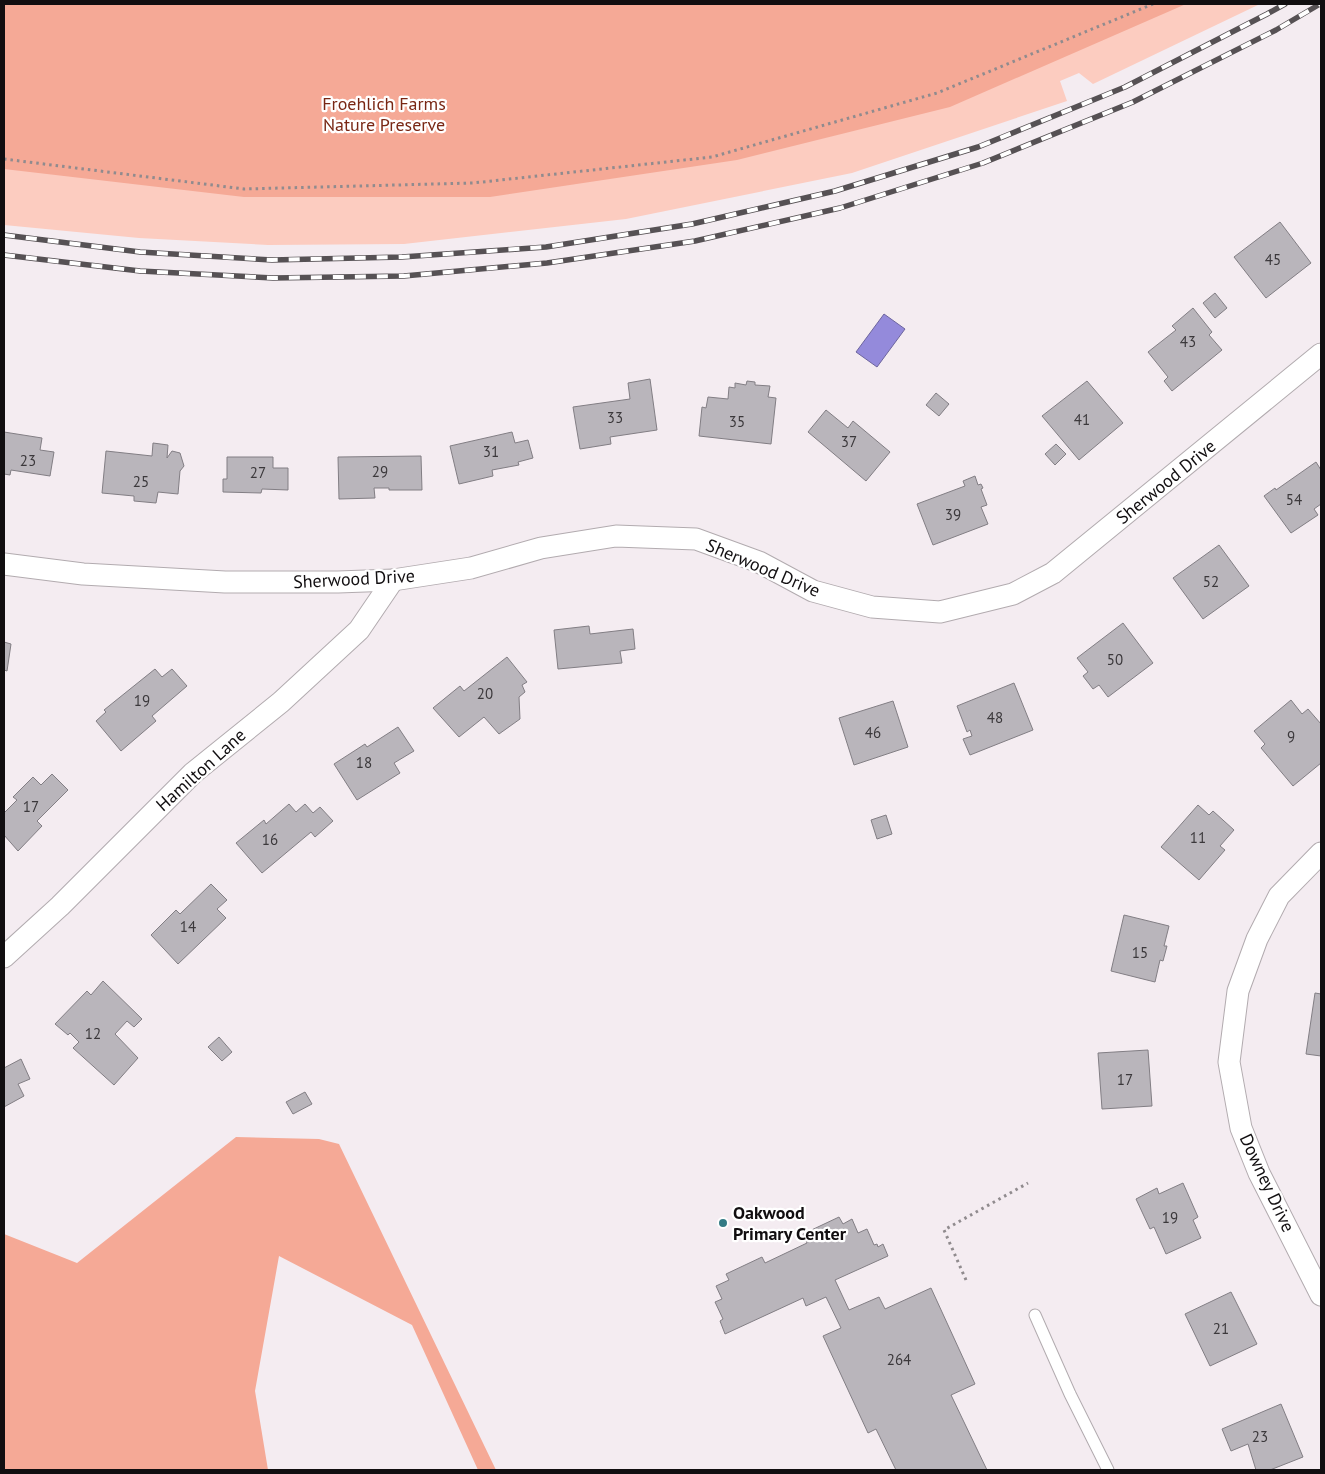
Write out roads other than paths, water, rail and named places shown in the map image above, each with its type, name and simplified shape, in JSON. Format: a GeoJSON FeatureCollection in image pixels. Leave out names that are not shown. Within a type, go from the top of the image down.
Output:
{"type":"FeatureCollection","features":[{"type":"Feature","properties":{"kind":"street","name":"Sherwood Drive"},"geometry":{"type":"LineString","coordinates":[[4,564],[83,574],[226,582],[338,582],[392,580],[471,568],[540,548],[616,536],[696,539],[758,562],[813,591],[872,607],[940,612],[1013,594],[1053,573],[1321,354]]}},
{"type":"Feature","properties":{"kind":"street","name":"Hamilton Lane"},"geometry":{"type":"LineString","coordinates":[[4,956],[60,906],[194,772],[281,702],[359,630],[392,580]]}},
{"type":"Feature","properties":{"kind":"street","name":"Downey Drive"},"geometry":{"type":"LineString","coordinates":[[1321,853],[1279,896],[1257,939],[1238,991],[1230,1062],[1241,1128],[1259,1173],[1321,1295]]}},
{"type":"Feature","properties":{"kind":"lane"},"geometry":{"type":"LineString","coordinates":[[1035,1315],[1070,1394],[1108,1470]]}},
{"type":"Feature","properties":{"kind":"railway"},"geometry":{"type":"LineString","coordinates":[[4,235],[140,252],[272,260],[402,257],[546,247],[692,224],[835,191],[978,147],[1125,87],[1285,4]]}},
{"type":"Feature","properties":{"kind":"railway"},"geometry":{"type":"LineString","coordinates":[[4,255],[140,271],[273,278],[404,276],[547,263],[695,241],[840,208],[983,163],[1133,102],[1276,30],[1320,4]]}},
{"type":"Feature","properties":{"kind":"place","name":"Oakwood Primary Center"},"geometry":{"type":"Point","coordinates":[723,1223]}},
{"type":"Feature","properties":{"kind":"park label","name":"Froehlich Farms Nature Preserve"},"geometry":{"type":"Point","coordinates":[384,114]}}]}
